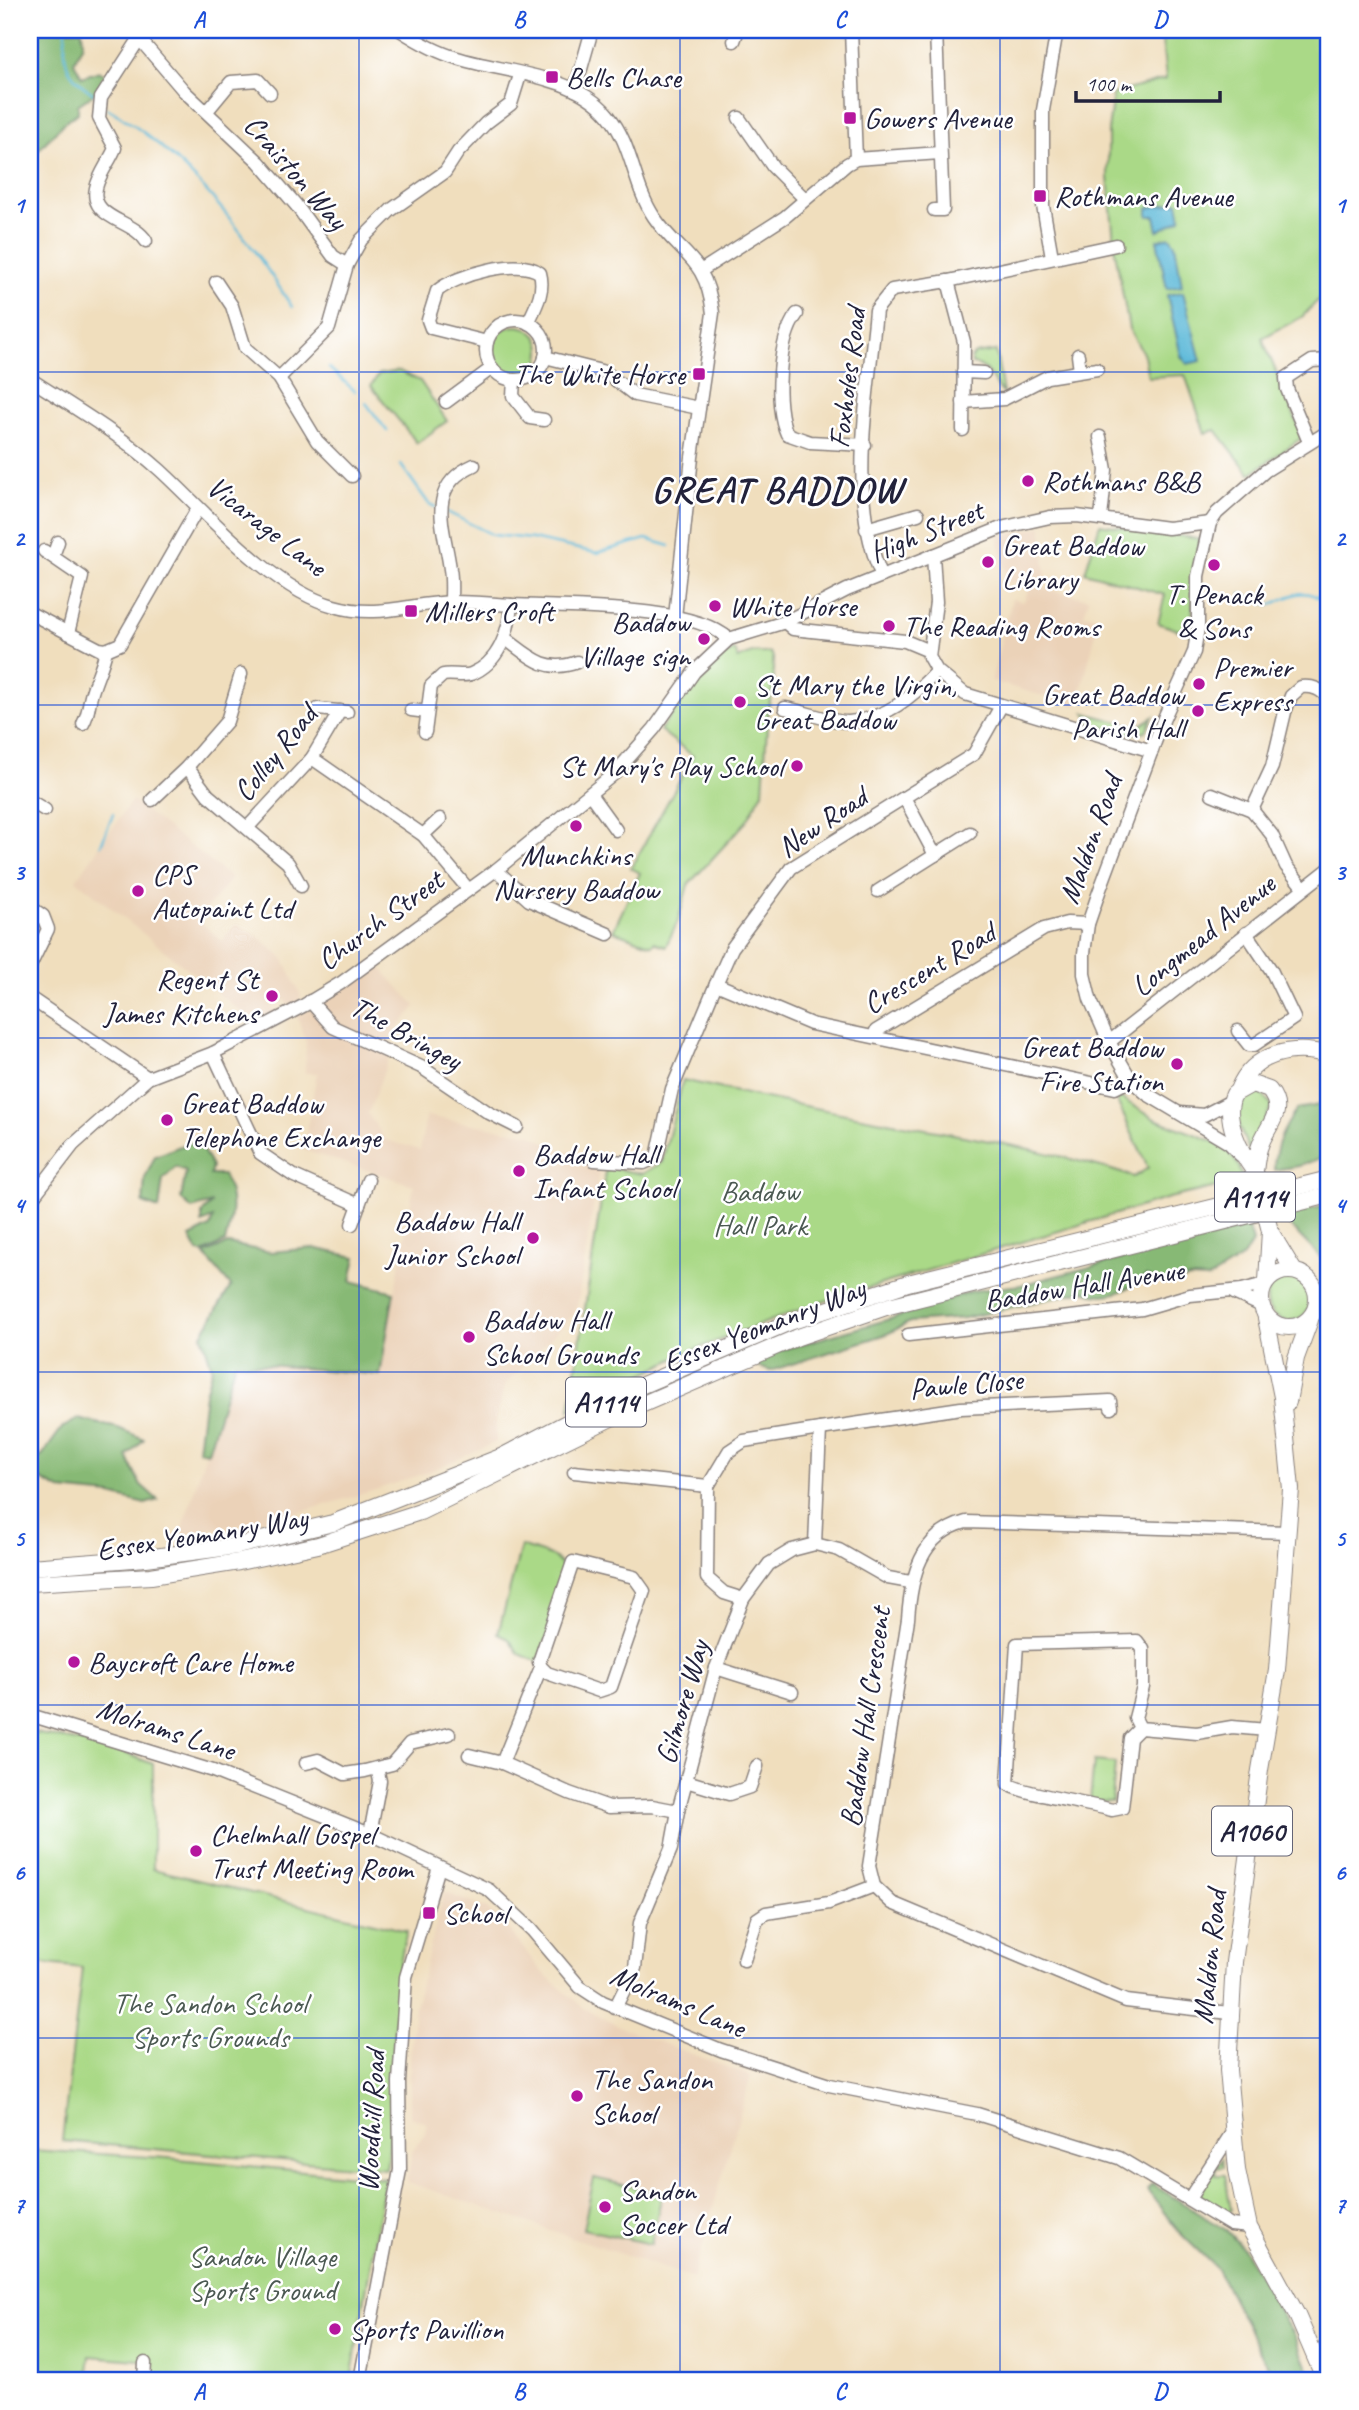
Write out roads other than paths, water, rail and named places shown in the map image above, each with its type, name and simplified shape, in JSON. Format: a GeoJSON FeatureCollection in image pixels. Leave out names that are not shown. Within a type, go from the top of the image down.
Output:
{"type":"FeatureCollection","features":[{"type":"Feature","properties":{"kind":"main road"},"geometry":{"type":"LineString","coordinates":[[1294,1271],[1270,1231],[1251,1166],[1231,1125],[1235,1095],[1245,1075],[1266,1058],[1291,1051],[1329,1055]]}},
{"type":"Feature","properties":{"kind":"main road"},"geometry":{"type":"LineString","coordinates":[[1235,1095],[1252,1084],[1262,1086],[1269,1090],[1278,1106],[1277,1114],[1251,1166]]}},
{"type":"Feature","properties":{"kind":"main road","name":"Essex Yeomanry Way"},"geometry":{"type":"LineString","coordinates":[[30,1567],[146,1558],[237,1546],[333,1523],[501,1457],[624,1393],[790,1322],[908,1283],[1329,1179]]}},
{"type":"Feature","properties":{"kind":"main road","name":"Essex Yeomanry Way"},"geometry":{"type":"LineString","coordinates":[[30,1583],[150,1576],[239,1562],[318,1545],[420,1511],[613,1417],[798,1337],[889,1306],[1329,1195]]}},
{"type":"Feature","properties":{"kind":"main road"},"geometry":{"type":"LineString","coordinates":[[1266,1283],[1279,1272],[1294,1271],[1306,1276],[1314,1285],[1318,1303],[1312,1317],[1297,1327],[1282,1327],[1263,1310],[1270,1231]]}},
{"type":"Feature","properties":{"kind":"main road","name":"A1060"},"geometry":{"type":"LineString","coordinates":[[1312,1317],[1329,1300]]}},
{"type":"Feature","properties":{"kind":"main road","name":"Maldon Road"},"geometry":{"type":"LineString","coordinates":[[1263,1310],[1279,1376],[1291,1489],[1277,1670],[1229,2012],[1228,2070],[1241,2192],[1250,2227],[1297,2315],[1326,2378]]}},
{"type":"Feature","properties":{"kind":"main road","name":"Maldon Road"},"geometry":{"type":"LineString","coordinates":[[1287,1439],[1291,1378],[1312,1317]]}},
{"type":"Feature","properties":{"kind":"street"},"geometry":{"type":"LineString","coordinates":[[400,30],[455,58],[575,89],[608,115],[625,143],[645,201],[654,217],[702,270],[710,290],[713,313],[699,408],[675,617],[689,619],[729,639]]}},
{"type":"Feature","properties":{"kind":"street"},"geometry":{"type":"LineString","coordinates":[[575,89],[592,30]]}},
{"type":"Feature","properties":{"kind":"street"},"geometry":{"type":"LineString","coordinates":[[851,30],[856,159]]}},
{"type":"Feature","properties":{"kind":"street"},"geometry":{"type":"LineString","coordinates":[[934,210],[943,210],[936,30]]}},
{"type":"Feature","properties":{"kind":"street"},"geometry":{"type":"LineString","coordinates":[[1052,257],[1042,206],[1043,110],[1057,30]]}},
{"type":"Feature","properties":{"kind":"street","name":"Craiston Way"},"geometry":{"type":"LineString","coordinates":[[146,242],[138,230],[100,210],[95,197],[97,185],[116,148],[99,118],[101,98],[141,34],[184,91],[207,111],[296,205],[334,256],[346,265]]}},
{"type":"Feature","properties":{"kind":"street"},"geometry":{"type":"LineString","coordinates":[[279,378],[328,328],[346,265],[360,240],[391,211],[446,172],[458,152],[511,103],[520,75]]}},
{"type":"Feature","properties":{"kind":"street","name":"Craiston Way"},"geometry":{"type":"LineString","coordinates":[[207,111],[231,82],[258,80],[270,93]]}},
{"type":"Feature","properties":{"kind":"street"},"geometry":{"type":"LineString","coordinates":[[739,118],[757,133],[773,167],[804,198]]}},
{"type":"Feature","properties":{"kind":"street"},"geometry":{"type":"LineString","coordinates":[[702,270],[785,217],[804,198],[856,159],[940,153]]}},
{"type":"Feature","properties":{"kind":"street","name":"Foxholes Road"},"geometry":{"type":"LineString","coordinates":[[882,576],[871,551],[866,529],[865,445],[876,310],[892,290],[948,281],[1116,245]]}},
{"type":"Feature","properties":{"kind":"street"},"geometry":{"type":"LineString","coordinates":[[487,342],[431,328],[428,320],[437,291],[467,274],[497,269],[533,268],[540,273],[542,284],[541,295],[528,323]]}},
{"type":"Feature","properties":{"kind":"street"},"geometry":{"type":"LineString","coordinates":[[948,281],[964,342],[963,430]]}},
{"type":"Feature","properties":{"kind":"street"},"geometry":{"type":"LineString","coordinates":[[216,282],[232,306],[245,348],[279,378],[317,441],[351,469]]}},
{"type":"Feature","properties":{"kind":"street"},"geometry":{"type":"LineString","coordinates":[[797,314],[786,331],[782,354],[781,393],[784,426],[788,434],[810,442],[865,445]]}},
{"type":"Feature","properties":{"kind":"street"},"geometry":{"type":"LineString","coordinates":[[508,321],[528,323],[543,337],[545,357],[537,372],[514,380],[492,368],[487,360],[487,342],[499,326],[508,321]]}},
{"type":"Feature","properties":{"kind":"street"},"geometry":{"type":"LineString","coordinates":[[1078,355],[1080,371]]}},
{"type":"Feature","properties":{"kind":"street"},"geometry":{"type":"LineString","coordinates":[[545,357],[605,372],[635,395],[699,408]]}},
{"type":"Feature","properties":{"kind":"street"},"geometry":{"type":"LineString","coordinates":[[1310,442],[1286,377],[1312,361],[1329,360]]}},
{"type":"Feature","properties":{"kind":"street"},"geometry":{"type":"LineString","coordinates":[[446,402],[492,368]]}},
{"type":"Feature","properties":{"kind":"street"},"geometry":{"type":"LineString","coordinates":[[963,402],[1004,399],[1047,377],[1097,369]]}},
{"type":"Feature","properties":{"kind":"street"},"geometry":{"type":"LineString","coordinates":[[963,372],[984,373]]}},
{"type":"Feature","properties":{"kind":"street","name":"Vicarage Lane"},"geometry":{"type":"LineString","coordinates":[[30,379],[158,468],[198,508],[285,581],[301,593],[331,606],[369,612],[391,612],[451,602],[675,617]]}},
{"type":"Feature","properties":{"kind":"street"},"geometry":{"type":"LineString","coordinates":[[514,380],[513,396],[518,403],[530,418],[544,420]]}},
{"type":"Feature","properties":{"kind":"street"},"geometry":{"type":"LineString","coordinates":[[1210,523],[1217,513],[1265,471],[1329,431]]}},
{"type":"Feature","properties":{"kind":"street"},"geometry":{"type":"LineString","coordinates":[[1100,437],[1106,470],[1101,519]]}},
{"type":"Feature","properties":{"kind":"street"},"geometry":{"type":"LineString","coordinates":[[451,602],[451,572],[440,509],[449,485],[466,466]]}},
{"type":"Feature","properties":{"kind":"street"},"geometry":{"type":"LineString","coordinates":[[30,613],[106,650],[120,644],[198,508]]}},
{"type":"Feature","properties":{"kind":"street"},"geometry":{"type":"LineString","coordinates":[[866,529],[918,514]]}},
{"type":"Feature","properties":{"kind":"street","name":"High Street"},"geometry":{"type":"LineString","coordinates":[[729,639],[785,622],[882,576],[1001,528],[1077,516],[1168,528],[1210,523]]}},
{"type":"Feature","properties":{"kind":"street","name":"Maldon Road"},"geometry":{"type":"LineString","coordinates":[[1210,523],[1198,576],[1198,628],[1194,652],[1152,751],[1088,924],[1084,974],[1090,999],[1109,1042],[1131,1080],[1173,1111],[1229,1143],[1251,1166]]}},
{"type":"Feature","properties":{"kind":"street"},"geometry":{"type":"LineString","coordinates":[[58,542],[49,553],[82,577],[68,632]]}},
{"type":"Feature","properties":{"kind":"street"},"geometry":{"type":"LineString","coordinates":[[933,555],[936,602],[929,657],[937,671],[965,694],[1152,751]]}},
{"type":"Feature","properties":{"kind":"street"},"geometry":{"type":"LineString","coordinates":[[425,732],[431,686],[438,677],[474,673],[506,639],[511,605]]}},
{"type":"Feature","properties":{"kind":"street"},"geometry":{"type":"LineString","coordinates":[[785,622],[793,629],[905,641],[929,651]]}},
{"type":"Feature","properties":{"kind":"street"},"geometry":{"type":"LineString","coordinates":[[506,639],[540,662],[560,668],[577,662]]}},
{"type":"Feature","properties":{"kind":"street","name":"Church Street"},"geometry":{"type":"LineString","coordinates":[[30,1201],[73,1145],[148,1078],[213,1053],[310,1001],[351,975],[496,870],[590,794],[637,750],[694,672],[729,639]]}},
{"type":"Feature","properties":{"kind":"street"},"geometry":{"type":"LineString","coordinates":[[83,724],[95,715],[91,696],[104,664],[106,650]]}},
{"type":"Feature","properties":{"kind":"street"},"geometry":{"type":"LineString","coordinates":[[785,708],[847,723],[882,715],[906,701],[937,671]]}},
{"type":"Feature","properties":{"kind":"street"},"geometry":{"type":"LineString","coordinates":[[152,800],[187,767],[227,721],[241,674]]}},
{"type":"Feature","properties":{"kind":"street"},"geometry":{"type":"LineString","coordinates":[[1252,810],[1272,767],[1292,696],[1301,687],[1310,686],[1321,690],[1329,698]]}},
{"type":"Feature","properties":{"kind":"street","name":"New Road"},"geometry":{"type":"LineString","coordinates":[[594,1160],[644,1163],[657,1157],[672,1089],[732,948],[791,868],[974,754],[1001,706]]}},
{"type":"Feature","properties":{"kind":"street","name":"Colley Road"},"geometry":{"type":"LineString","coordinates":[[248,827],[312,758],[344,712],[318,709]]}},
{"type":"Feature","properties":{"kind":"street"},"geometry":{"type":"LineString","coordinates":[[411,710],[427,712]]}},
{"type":"Feature","properties":{"kind":"street"},"geometry":{"type":"LineString","coordinates":[[312,758],[422,835],[468,889]]}},
{"type":"Feature","properties":{"kind":"street"},"geometry":{"type":"LineString","coordinates":[[187,767],[208,795],[288,863],[301,886]]}},
{"type":"Feature","properties":{"kind":"street"},"geometry":{"type":"LineString","coordinates":[[590,794],[616,830]]}},
{"type":"Feature","properties":{"kind":"street"},"geometry":{"type":"LineString","coordinates":[[1213,794],[1252,810],[1272,835],[1286,866],[1303,887]]}},
{"type":"Feature","properties":{"kind":"street"},"geometry":{"type":"LineString","coordinates":[[905,799],[934,855]]}},
{"type":"Feature","properties":{"kind":"street"},"geometry":{"type":"LineString","coordinates":[[30,801],[45,810]]}},
{"type":"Feature","properties":{"kind":"street"},"geometry":{"type":"LineString","coordinates":[[422,835],[440,819]]}},
{"type":"Feature","properties":{"kind":"street"},"geometry":{"type":"LineString","coordinates":[[878,891],[970,833]]}},
{"type":"Feature","properties":{"kind":"street","name":"Longmead Avenue"},"geometry":{"type":"LineString","coordinates":[[1109,1042],[1329,869]]}},
{"type":"Feature","properties":{"kind":"street"},"geometry":{"type":"LineString","coordinates":[[496,870],[528,900],[597,934]]}},
{"type":"Feature","properties":{"kind":"street"},"geometry":{"type":"LineString","coordinates":[[30,907],[43,916],[48,929],[30,966]]}},
{"type":"Feature","properties":{"kind":"street","name":"Crescent Road"},"geometry":{"type":"LineString","coordinates":[[716,984],[792,1018],[874,1036],[876,1031],[1044,929],[1067,923],[1088,924]]}},
{"type":"Feature","properties":{"kind":"street"},"geometry":{"type":"LineString","coordinates":[[1238,1031],[1249,1045],[1254,1045],[1297,1023],[1271,970],[1246,933]]}},
{"type":"Feature","properties":{"kind":"street"},"geometry":{"type":"LineString","coordinates":[[30,998],[148,1078]]}},
{"type":"Feature","properties":{"kind":"street","name":"The Bringey"},"geometry":{"type":"LineString","coordinates":[[310,1001],[334,1027],[421,1067],[489,1113],[517,1127]]}},
{"type":"Feature","properties":{"kind":"street"},"geometry":{"type":"LineString","coordinates":[[874,1036],[1115,1088],[1131,1080]]}},
{"type":"Feature","properties":{"kind":"street"},"geometry":{"type":"LineString","coordinates":[[213,1053],[263,1150],[294,1176],[359,1205]]}},
{"type":"Feature","properties":{"kind":"street"},"geometry":{"type":"LineString","coordinates":[[1173,1111],[1204,1115],[1235,1095]]}},
{"type":"Feature","properties":{"kind":"street"},"geometry":{"type":"LineString","coordinates":[[352,1224],[368,1180]]}},
{"type":"Feature","properties":{"kind":"street","name":"Baddow Hall Avenue"},"geometry":{"type":"LineString","coordinates":[[908,1335],[1142,1309],[1189,1294],[1227,1292],[1266,1283]]}},
{"type":"Feature","properties":{"kind":"street","name":"Baddow Hall Avenue"},"geometry":{"type":"LineString","coordinates":[[1227,1292],[1244,1295],[1263,1310]]}},
{"type":"Feature","properties":{"kind":"street","name":"Pawle Close"},"geometry":{"type":"LineString","coordinates":[[820,1429],[961,1408],[1110,1401],[1111,1408]]}},
{"type":"Feature","properties":{"kind":"street"},"geometry":{"type":"LineString","coordinates":[[743,1599],[724,1593],[707,1578],[708,1486],[729,1451],[744,1441],[820,1429],[815,1544],[839,1550],[888,1578],[911,1582]]}},
{"type":"Feature","properties":{"kind":"street"},"geometry":{"type":"LineString","coordinates":[[574,1472],[708,1486]]}},
{"type":"Feature","properties":{"kind":"street","name":"Baddow Hall Crescent"},"geometry":{"type":"LineString","coordinates":[[874,1886],[869,1866],[908,1619],[911,1582],[922,1555],[951,1525],[966,1522],[1288,1532]]}},
{"type":"Feature","properties":{"kind":"street","name":"Gilmore Way"},"geometry":{"type":"LineString","coordinates":[[615,2008],[635,1968],[640,1923],[671,1849],[678,1811],[716,1668],[743,1599],[769,1564],[792,1549],[815,1544]]}},
{"type":"Feature","properties":{"kind":"street"},"geometry":{"type":"LineString","coordinates":[[502,1763],[541,1667],[539,1662],[573,1562],[634,1577],[640,1583],[644,1591],[611,1688],[599,1691],[547,1673],[541,1667]]}},
{"type":"Feature","properties":{"kind":"street"},"geometry":{"type":"LineString","coordinates":[[1140,1728],[1135,1718],[1143,1687],[1143,1648],[1136,1641],[1017,1644],[1008,1784],[1016,1790],[1112,1810],[1122,1808],[1130,1738],[1140,1728],[1197,1732],[1232,1727],[1267,1730]]}},
{"type":"Feature","properties":{"kind":"street"},"geometry":{"type":"LineString","coordinates":[[716,1668],[787,1688]]}},
{"type":"Feature","properties":{"kind":"street","name":"Molrams Lane"},"geometry":{"type":"LineString","coordinates":[[30,1715],[213,1770],[370,1834],[489,1890],[532,1930],[580,1987],[615,2008],[721,2050],[829,2085],[977,2114],[1119,2158],[1231,2225],[1250,2227]]}},
{"type":"Feature","properties":{"kind":"street"},"geometry":{"type":"LineString","coordinates":[[306,1763],[318,1760],[345,1774],[377,1768],[392,1764],[410,1743],[449,1734]]}},
{"type":"Feature","properties":{"kind":"street"},"geometry":{"type":"LineString","coordinates":[[469,1755],[502,1763],[569,1793],[609,1807],[652,1806],[678,1811]]}},
{"type":"Feature","properties":{"kind":"street"},"geometry":{"type":"LineString","coordinates":[[686,1781],[729,1794],[750,1787],[757,1766]]}},
{"type":"Feature","properties":{"kind":"street"},"geometry":{"type":"LineString","coordinates":[[370,1834],[380,1781],[377,1768]]}},
{"type":"Feature","properties":{"kind":"street","name":"Woodhill Road"},"geometry":{"type":"LineString","coordinates":[[360,2380],[400,2169],[399,2082],[406,1977],[439,1867]]}},
{"type":"Feature","properties":{"kind":"street"},"geometry":{"type":"LineString","coordinates":[[741,1956],[757,1919],[766,1913],[829,1903],[874,1886],[892,1903],[1126,2001],[1229,2012]]}},
{"type":"Feature","properties":{"kind":"street"},"geometry":{"type":"LineString","coordinates":[[1189,2199],[1233,2131]]}},
{"type":"Feature","properties":{"kind":"street"},"geometry":{"type":"LineString","coordinates":[[144,2380],[145,2363]]}},
{"type":"Feature","properties":{"kind":"water"},"geometry":{"type":"Polygon","coordinates":[[[1178,202],[1181,219],[1158,231],[1155,216],[1148,216],[1148,208],[1178,202]]]}},
{"type":"Feature","properties":{"kind":"water"},"geometry":{"type":"Polygon","coordinates":[[[1170,237],[1175,244],[1182,286],[1167,289],[1157,240],[1170,237]]]}},
{"type":"Feature","properties":{"kind":"water"},"geometry":{"type":"Polygon","coordinates":[[[1183,292],[1201,361],[1187,364],[1181,356],[1167,295],[1183,292]]]}},
{"type":"Feature","properties":{"kind":"waterway"},"geometry":{"type":"LineString","coordinates":[[66,30],[65,51],[68,67],[77,81],[94,94]]}},
{"type":"Feature","properties":{"kind":"waterway"},"geometry":{"type":"LineString","coordinates":[[107,108],[136,127],[188,171],[254,250],[292,307]]}},
{"type":"Feature","properties":{"kind":"waterway"},"geometry":{"type":"LineString","coordinates":[[329,368],[355,391]]}},
{"type":"Feature","properties":{"kind":"waterway"},"geometry":{"type":"LineString","coordinates":[[366,403],[387,431]]}},
{"type":"Feature","properties":{"kind":"waterway"},"geometry":{"type":"LineString","coordinates":[[401,465],[429,504],[436,507]]}},
{"type":"Feature","properties":{"kind":"waterway"},"geometry":{"type":"LineString","coordinates":[[445,511],[493,535],[532,539],[597,553],[646,539],[670,546]]}},
{"type":"Feature","properties":{"kind":"waterway"},"geometry":{"type":"LineString","coordinates":[[1241,594],[1271,605],[1294,595],[1307,593],[1329,605]]}},
{"type":"Feature","properties":{"kind":"waterway"},"geometry":{"type":"LineString","coordinates":[[101,845],[113,814]]}},
{"type":"Feature","properties":{"kind":"place","name":"Bells Chase"},"geometry":{"type":"Point","coordinates":[552,77]}},
{"type":"Feature","properties":{"kind":"place","name":"Gowers Avenue"},"geometry":{"type":"Point","coordinates":[850,118]}},
{"type":"Feature","properties":{"kind":"place","name":"Rothmans Avenue"},"geometry":{"type":"Point","coordinates":[1040,196]}},
{"type":"Feature","properties":{"kind":"place","name":"The White Horse"},"geometry":{"type":"Point","coordinates":[699,374]}},
{"type":"Feature","properties":{"kind":"place","name":"Rothmans B&B"},"geometry":{"type":"Point","coordinates":[1028,481]}},
{"type":"Feature","properties":{"kind":"place","name":"Great Baddow Library"},"geometry":{"type":"Point","coordinates":[988,562]}},
{"type":"Feature","properties":{"kind":"place","name":"T. Penack & Sons"},"geometry":{"type":"Point","coordinates":[1214,565]}},
{"type":"Feature","properties":{"kind":"place","name":"White Horse"},"geometry":{"type":"Point","coordinates":[715,606]}},
{"type":"Feature","properties":{"kind":"place","name":"Millers Croft"},"geometry":{"type":"Point","coordinates":[411,611]}},
{"type":"Feature","properties":{"kind":"place","name":"The Reading Rooms"},"geometry":{"type":"Point","coordinates":[889,626]}},
{"type":"Feature","properties":{"kind":"place","name":"Baddow Village sign"},"geometry":{"type":"Point","coordinates":[704,639]}},
{"type":"Feature","properties":{"kind":"place","name":"Premier Express"},"geometry":{"type":"Point","coordinates":[1199,684]}},
{"type":"Feature","properties":{"kind":"place","name":"St Mary the Virgin, Great Baddow"},"geometry":{"type":"Point","coordinates":[740,702]}},
{"type":"Feature","properties":{"kind":"place","name":"Great Baddow Parish Hall"},"geometry":{"type":"Point","coordinates":[1198,711]}},
{"type":"Feature","properties":{"kind":"place","name":"St Mary's Play School"},"geometry":{"type":"Point","coordinates":[797,766]}},
{"type":"Feature","properties":{"kind":"place","name":"Munchkins Nursery Baddow"},"geometry":{"type":"Point","coordinates":[576,826]}},
{"type":"Feature","properties":{"kind":"place","name":"CPS Autopaint Ltd"},"geometry":{"type":"Point","coordinates":[138,891]}},
{"type":"Feature","properties":{"kind":"place","name":"Regent St James Kitchens"},"geometry":{"type":"Point","coordinates":[272,996]}},
{"type":"Feature","properties":{"kind":"place","name":"Great Baddow Fire Station"},"geometry":{"type":"Point","coordinates":[1177,1064]}},
{"type":"Feature","properties":{"kind":"place","name":"Great Baddow Telephone Exchange"},"geometry":{"type":"Point","coordinates":[167,1120]}},
{"type":"Feature","properties":{"kind":"place","name":"Baddow Hall Infant School"},"geometry":{"type":"Point","coordinates":[519,1171]}},
{"type":"Feature","properties":{"kind":"place","name":"Baddow Hall Junior School"},"geometry":{"type":"Point","coordinates":[533,1238]}},
{"type":"Feature","properties":{"kind":"place","name":"Baddow Hall School Grounds"},"geometry":{"type":"Point","coordinates":[469,1337]}},
{"type":"Feature","properties":{"kind":"place","name":"Baycroft Care Home"},"geometry":{"type":"Point","coordinates":[74,1662]}},
{"type":"Feature","properties":{"kind":"place","name":"Chelmhall Gospel Trust Meeting Room"},"geometry":{"type":"Point","coordinates":[196,1851]}},
{"type":"Feature","properties":{"kind":"place","name":"School"},"geometry":{"type":"Point","coordinates":[429,1913]}},
{"type":"Feature","properties":{"kind":"place","name":"The Sandon School"},"geometry":{"type":"Point","coordinates":[577,2096]}},
{"type":"Feature","properties":{"kind":"place","name":"Sandon Soccer Ltd"},"geometry":{"type":"Point","coordinates":[605,2207]}},
{"type":"Feature","properties":{"kind":"place","name":"Sports Pavillion"},"geometry":{"type":"Point","coordinates":[335,2329]}},
{"type":"Feature","properties":{"kind":"district","name":"GREAT BADDOW"},"geometry":{"type":"Point","coordinates":[777,489]}},
{"type":"Feature","properties":{"kind":"park label","name":"Baddow Hall Park"},"geometry":{"type":"Point","coordinates":[760,1208]}},
{"type":"Feature","properties":{"kind":"park label","name":"The Sandon School Sports Grounds"},"geometry":{"type":"Point","coordinates":[210,2020]}},
{"type":"Feature","properties":{"kind":"park label","name":"Sandon Village Sports Ground"},"geometry":{"type":"Point","coordinates":[262,2273]}}]}
